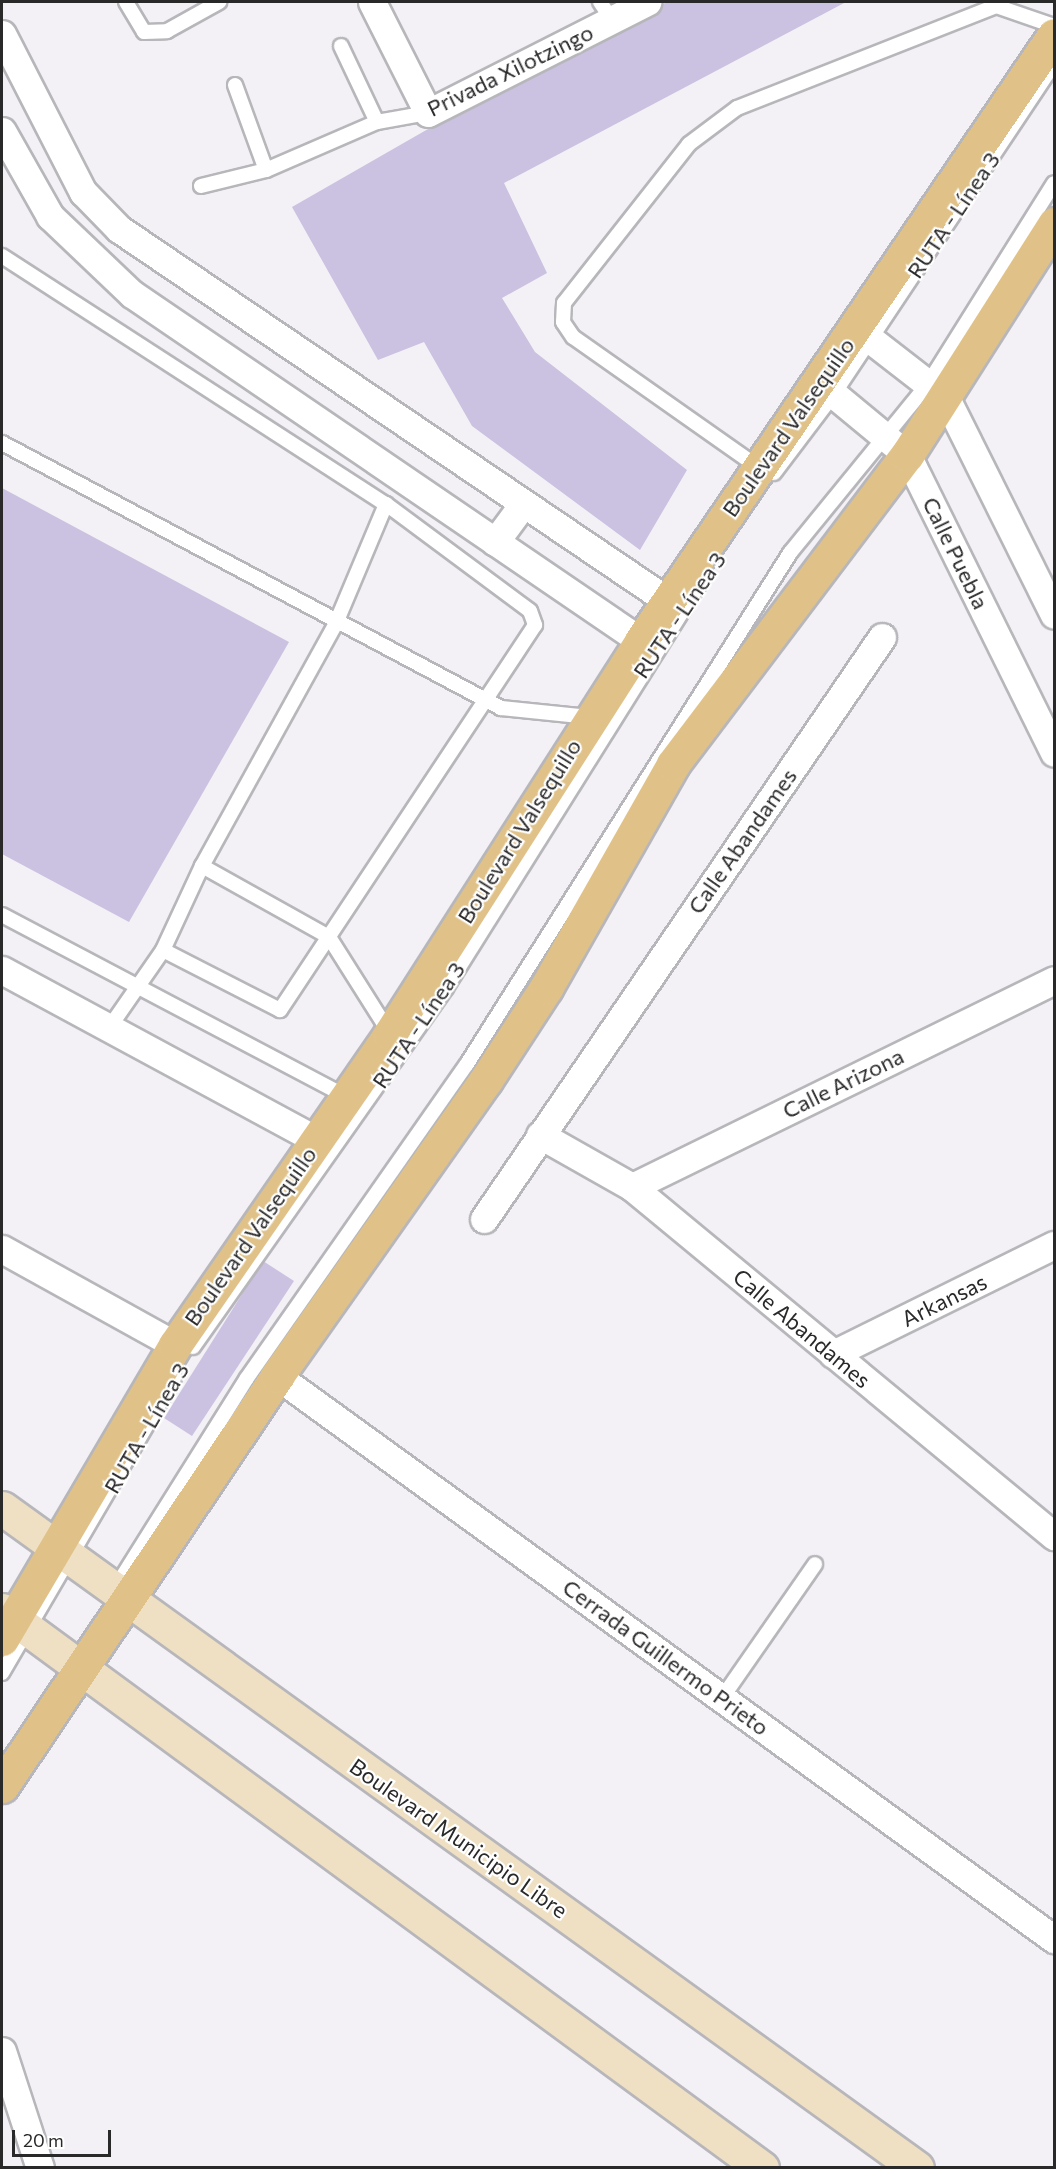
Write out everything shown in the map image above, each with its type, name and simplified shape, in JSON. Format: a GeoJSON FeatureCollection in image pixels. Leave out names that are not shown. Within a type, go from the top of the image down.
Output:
{"type":"FeatureCollection","features":[{"type":"Feature","properties":{"kind":"main road","name":"Boulevard Valsequillo"},"geometry":{"type":"LineString","coordinates":[[12,1625],[62,1554],[175,1345],[390,1034],[591,717],[758,467],[827,389],[1054,35]]}},
{"type":"Feature","properties":{"kind":"main road"},"geometry":{"type":"LineString","coordinates":[[2,1786],[75,1666],[121,1597],[278,1376],[546,988],[673,764],[1054,224]]}},
{"type":"Feature","properties":{"kind":"main road","name":"Boulevard Municipio Libre"},"geometry":{"type":"LineString","coordinates":[[2,1508],[121,1597],[917,2168]]}},
{"type":"Feature","properties":{"kind":"main road"},"geometry":{"type":"LineString","coordinates":[[12,1625],[75,1666],[762,2168]]}},
{"type":"Feature","properties":{"kind":"street"},"geometry":{"type":"LineString","coordinates":[[372,2],[428,113]]}},
{"type":"Feature","properties":{"kind":"street","name":"Privada Xilotzingo"},"geometry":{"type":"LineString","coordinates":[[428,113],[606,10],[647,2]]}},
{"type":"Feature","properties":{"kind":"street"},"geometry":{"type":"LineString","coordinates":[[2,34],[83,192],[155,258],[668,602]]}},
{"type":"Feature","properties":{"kind":"street"},"geometry":{"type":"LineString","coordinates":[[2,131],[50,216],[132,294],[641,641]]}},
{"type":"Feature","properties":{"kind":"street"},"geometry":{"type":"LineString","coordinates":[[50,216],[83,192]]}},
{"type":"Feature","properties":{"kind":"street"},"geometry":{"type":"LineString","coordinates":[[863,335],[937,391],[1054,615]]}},
{"type":"Feature","properties":{"kind":"street","name":"Calle Puebla"},"geometry":{"type":"LineString","coordinates":[[827,389],[898,446],[1054,753]]}},
{"type":"Feature","properties":{"kind":"street"},"geometry":{"type":"LineString","coordinates":[[347,440],[370,402]]}},
{"type":"Feature","properties":{"kind":"street"},"geometry":{"type":"LineString","coordinates":[[495,542],[523,504]]}},
{"type":"Feature","properties":{"kind":"street","name":"Calle Abandames"},"geometry":{"type":"LineString","coordinates":[[484,1219],[882,637]]}},
{"type":"Feature","properties":{"kind":"street"},"geometry":{"type":"LineString","coordinates":[[2,970],[317,1140]]}},
{"type":"Feature","properties":{"kind":"street","name":"Calle Arizona"},"geometry":{"type":"LineString","coordinates":[[632,1187],[1054,980]]}},
{"type":"Feature","properties":{"kind":"street","name":"Calle Abandames"},"geometry":{"type":"LineString","coordinates":[[540,1135],[632,1187],[833,1354],[1051,1529]]}},
{"type":"Feature","properties":{"kind":"street","name":"Arkansas"},"geometry":{"type":"LineString","coordinates":[[833,1354],[1054,1245]]}},
{"type":"Feature","properties":{"kind":"street"},"geometry":{"type":"LineString","coordinates":[[2,1249],[175,1345]]}},
{"type":"Feature","properties":{"kind":"street","name":"Cerrada Guillermo Prieto"},"geometry":{"type":"LineString","coordinates":[[278,1376],[1054,1939]]}},
{"type":"Feature","properties":{"kind":"street"},"geometry":{"type":"LineString","coordinates":[[2,2051],[40,2168]]}},
{"type":"Feature","properties":{"kind":"lane"},"geometry":{"type":"LineString","coordinates":[[126,2],[144,32],[167,31],[219,2]]}},
{"type":"Feature","properties":{"kind":"lane"},"geometry":{"type":"LineString","coordinates":[[758,467],[573,337],[563,322],[564,303],[688,144],[737,108],[996,6],[1054,26]]}},
{"type":"Feature","properties":{"kind":"lane"},"geometry":{"type":"LineString","coordinates":[[341,46],[376,122]]}},
{"type":"Feature","properties":{"kind":"lane","name":"RUTA - Línea 3"},"geometry":{"type":"LineString","coordinates":[[863,335],[1054,64]]}},
{"type":"Feature","properties":{"kind":"lane"},"geometry":{"type":"LineString","coordinates":[[235,85],[266,170]]}},
{"type":"Feature","properties":{"kind":"lane","name":"Privada Xilotzingo"},"geometry":{"type":"LineString","coordinates":[[201,186],[266,170],[376,122],[428,113]]}},
{"type":"Feature","properties":{"kind":"lane"},"geometry":{"type":"LineString","coordinates":[[937,391],[1054,183]]}},
{"type":"Feature","properties":{"kind":"lane"},"geometry":{"type":"LineString","coordinates":[[2,256],[386,504],[530,611],[535,626],[489,700],[280,1010],[163,950]]}},
{"type":"Feature","properties":{"kind":"lane","name":"RUTA - Línea 3"},"geometry":{"type":"LineString","coordinates":[[62,1554],[187,1356],[446,988],[637,678],[827,389]]}},
{"type":"Feature","properties":{"kind":"lane"},"geometry":{"type":"LineString","coordinates":[[2,443],[336,623],[501,708],[591,717]]}},
{"type":"Feature","properties":{"kind":"lane"},"geometry":{"type":"LineString","coordinates":[[121,1597],[265,1351],[466,1064],[658,754],[790,553],[898,446]]}},
{"type":"Feature","properties":{"kind":"lane"},"geometry":{"type":"LineString","coordinates":[[109,1028],[140,989],[163,950],[202,866],[336,623],[386,504]]}},
{"type":"Feature","properties":{"kind":"lane"},"geometry":{"type":"LineString","coordinates":[[202,866],[329,937],[390,1034]]}},
{"type":"Feature","properties":{"kind":"lane"},"geometry":{"type":"LineString","coordinates":[[2,915],[347,1097]]}},
{"type":"Feature","properties":{"kind":"lane"},"geometry":{"type":"LineString","coordinates":[[722,1698],[815,1564]]}},
{"type":"Feature","properties":{"kind":"lane"},"geometry":{"type":"LineString","coordinates":[[2,1673],[12,1625]]}},
{"type":"Feature","properties":{"kind":"lane"},"geometry":{"type":"LineString","coordinates":[[2,1760],[75,1666]]}},
{"type":"Feature","properties":{"kind":"building"},"geometry":{"type":"Polygon","coordinates":[[[667,2],[846,2],[504,183],[547,273],[502,298],[535,352],[687,470],[640,550],[472,426],[424,342],[378,360],[292,207],[522,75],[667,2]]]}},
{"type":"Feature","properties":{"kind":"building"},"geometry":{"type":"Polygon","coordinates":[[[2,488],[289,642],[129,922],[2,854],[2,488]]]}},
{"type":"Feature","properties":{"kind":"building"},"geometry":{"type":"Polygon","coordinates":[[[263,1261],[294,1281],[192,1436],[164,1418],[263,1261]]]}}]}
